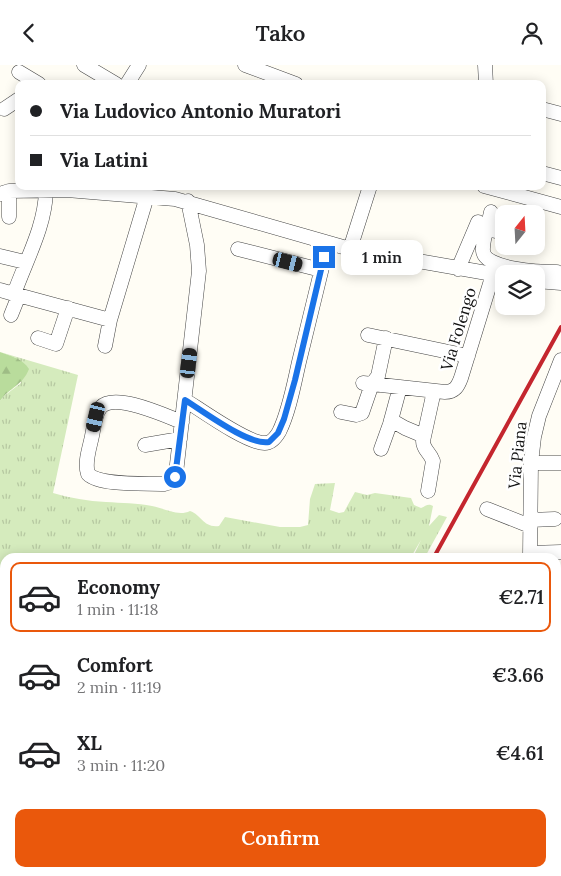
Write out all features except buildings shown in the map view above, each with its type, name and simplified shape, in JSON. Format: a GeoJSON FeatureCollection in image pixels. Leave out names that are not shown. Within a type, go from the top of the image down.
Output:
{"type":"FeatureCollection","features":[{"type":"Feature","properties":{"kind":"street"},"geometry":{"type":"LineString","coordinates":[[84,65],[109,80]]}},
{"type":"Feature","properties":{"kind":"street"},"geometry":{"type":"LineString","coordinates":[[130,80],[139,65]]}},
{"type":"Feature","properties":{"kind":"street"},"geometry":{"type":"LineString","coordinates":[[245,65],[285,80]]}},
{"type":"Feature","properties":{"kind":"street"},"geometry":{"type":"LineString","coordinates":[[484,65],[486,80]]}},
{"type":"Feature","properties":{"kind":"street"},"geometry":{"type":"LineString","coordinates":[[19,72],[31,80]]}},
{"type":"Feature","properties":{"kind":"street"},"geometry":{"type":"LineString","coordinates":[[4,109],[15,102]]}},
{"type":"Feature","properties":{"kind":"street"},"geometry":{"type":"LineString","coordinates":[[546,110],[561,114]]}},
{"type":"Feature","properties":{"kind":"street"},"geometry":{"type":"LineString","coordinates":[[546,174],[561,178]]}},
{"type":"Feature","properties":{"kind":"street"},"geometry":{"type":"LineString","coordinates":[[9,217],[5,193],[53,190]]}},
{"type":"Feature","properties":{"kind":"street"},"geometry":{"type":"LineString","coordinates":[[118,190],[188,201],[350,249],[495,275]]}},
{"type":"Feature","properties":{"kind":"street"},"geometry":{"type":"LineString","coordinates":[[350,249],[369,190]]}},
{"type":"Feature","properties":{"kind":"street"},"geometry":{"type":"LineString","coordinates":[[499,190],[561,207]]}},
{"type":"Feature","properties":{"kind":"street"},"geometry":{"type":"LineString","coordinates":[[11,315],[26,262],[41,222],[46,203],[46,191]]}},
{"type":"Feature","properties":{"kind":"street"},"geometry":{"type":"LineString","coordinates":[[105,346],[110,320],[145,203],[145,195]]}},
{"type":"Feature","properties":{"kind":"street"},"geometry":{"type":"LineString","coordinates":[[182,422],[128,403],[108,403],[101,407],[98,413],[87,471],[90,476],[102,481],[164,484],[172,481],[176,473],[185,400],[199,271],[197,245],[188,201]]}},
{"type":"Feature","properties":{"kind":"street"},"geometry":{"type":"LineString","coordinates":[[458,269],[491,212]]}},
{"type":"Feature","properties":{"kind":"street"},"geometry":{"type":"LineString","coordinates":[[482,225],[495,230]]}},
{"type":"Feature","properties":{"kind":"street"},"geometry":{"type":"LineString","coordinates":[[482,225],[483,251],[490,261],[504,266],[557,274]]}},
{"type":"Feature","properties":{"kind":"street"},"geometry":{"type":"LineString","coordinates":[[185,400],[254,441],[269,442],[278,433],[295,380],[328,243]]}},
{"type":"Feature","properties":{"kind":"street"},"geometry":{"type":"LineString","coordinates":[[238,249],[321,270]]}},
{"type":"Feature","properties":{"kind":"street"},"geometry":{"type":"LineString","coordinates":[[0,257],[26,262]]}},
{"type":"Feature","properties":{"kind":"street"},"geometry":{"type":"LineString","coordinates":[[522,260],[557,274]]}},
{"type":"Feature","properties":{"kind":"street"},"geometry":{"type":"LineString","coordinates":[[545,278],[557,274]]}},
{"type":"Feature","properties":{"kind":"street","name":"Via Folengo"},"geometry":{"type":"LineString","coordinates":[[368,384],[448,392],[456,388],[495,283]]}},
{"type":"Feature","properties":{"kind":"street"},"geometry":{"type":"LineString","coordinates":[[0,290],[110,320]]}},
{"type":"Feature","properties":{"kind":"street"},"geometry":{"type":"LineString","coordinates":[[38,338],[56,344],[68,307]]}},
{"type":"Feature","properties":{"kind":"street"},"geometry":{"type":"LineString","coordinates":[[368,335],[468,356]]}},
{"type":"Feature","properties":{"kind":"street"},"geometry":{"type":"LineString","coordinates":[[341,412],[356,415],[362,413],[368,384],[378,376],[386,338]]}},
{"type":"Feature","properties":{"kind":"street","name":"Via Piana"},"geometry":{"type":"LineString","coordinates":[[530,553],[532,458],[539,416],[561,359]]}},
{"type":"Feature","properties":{"kind":"street"},"geometry":{"type":"LineString","coordinates":[[382,449],[400,387]]}},
{"type":"Feature","properties":{"kind":"street"},"geometry":{"type":"LineString","coordinates":[[428,491],[433,461],[424,448],[424,436],[434,391]]}},
{"type":"Feature","properties":{"kind":"street"},"geometry":{"type":"LineString","coordinates":[[391,420],[424,436]]}},
{"type":"Feature","properties":{"kind":"street"},"geometry":{"type":"LineString","coordinates":[[145,445],[180,439]]}},
{"type":"Feature","properties":{"kind":"street"},"geometry":{"type":"LineString","coordinates":[[532,458],[561,455]]}},
{"type":"Feature","properties":{"kind":"street"},"geometry":{"type":"LineString","coordinates":[[532,458],[561,463]]}},
{"type":"Feature","properties":{"kind":"street"},"geometry":{"type":"LineString","coordinates":[[487,509],[530,523],[555,519]]}},
{"type":"Feature","properties":{"kind":"green space"},"geometry":{"type":"Polygon","coordinates":[[[0,352],[78,375],[53,493],[99,502],[146,505],[176,513],[190,511],[209,525],[214,526],[219,526],[225,517],[280,527],[300,527],[308,525],[310,499],[315,484],[335,483],[330,510],[339,513],[344,512],[355,492],[367,495],[375,493],[411,498],[414,505],[421,508],[431,505],[433,506],[429,526],[439,515],[447,517],[427,553],[415,553],[421,540],[413,553],[0,553],[0,401],[21,383],[16,358],[0,352]]]}},
{"type":"Feature","properties":{"kind":"green space"},"geometry":{"type":"Polygon","coordinates":[[[0,352],[20,360],[29,369],[20,383],[0,401],[0,352]]]}},
{"type":"Feature","properties":{"kind":"railway"},"geometry":{"type":"LineString","coordinates":[[436,553],[561,327]]}},
{"type":"Feature","properties":{"kind":"route"},"geometry":{"type":"LineString","coordinates":[[175,477],[185,400],[254,441],[264,443],[274,439],[284,419],[295,380],[324,257]]}}]}
